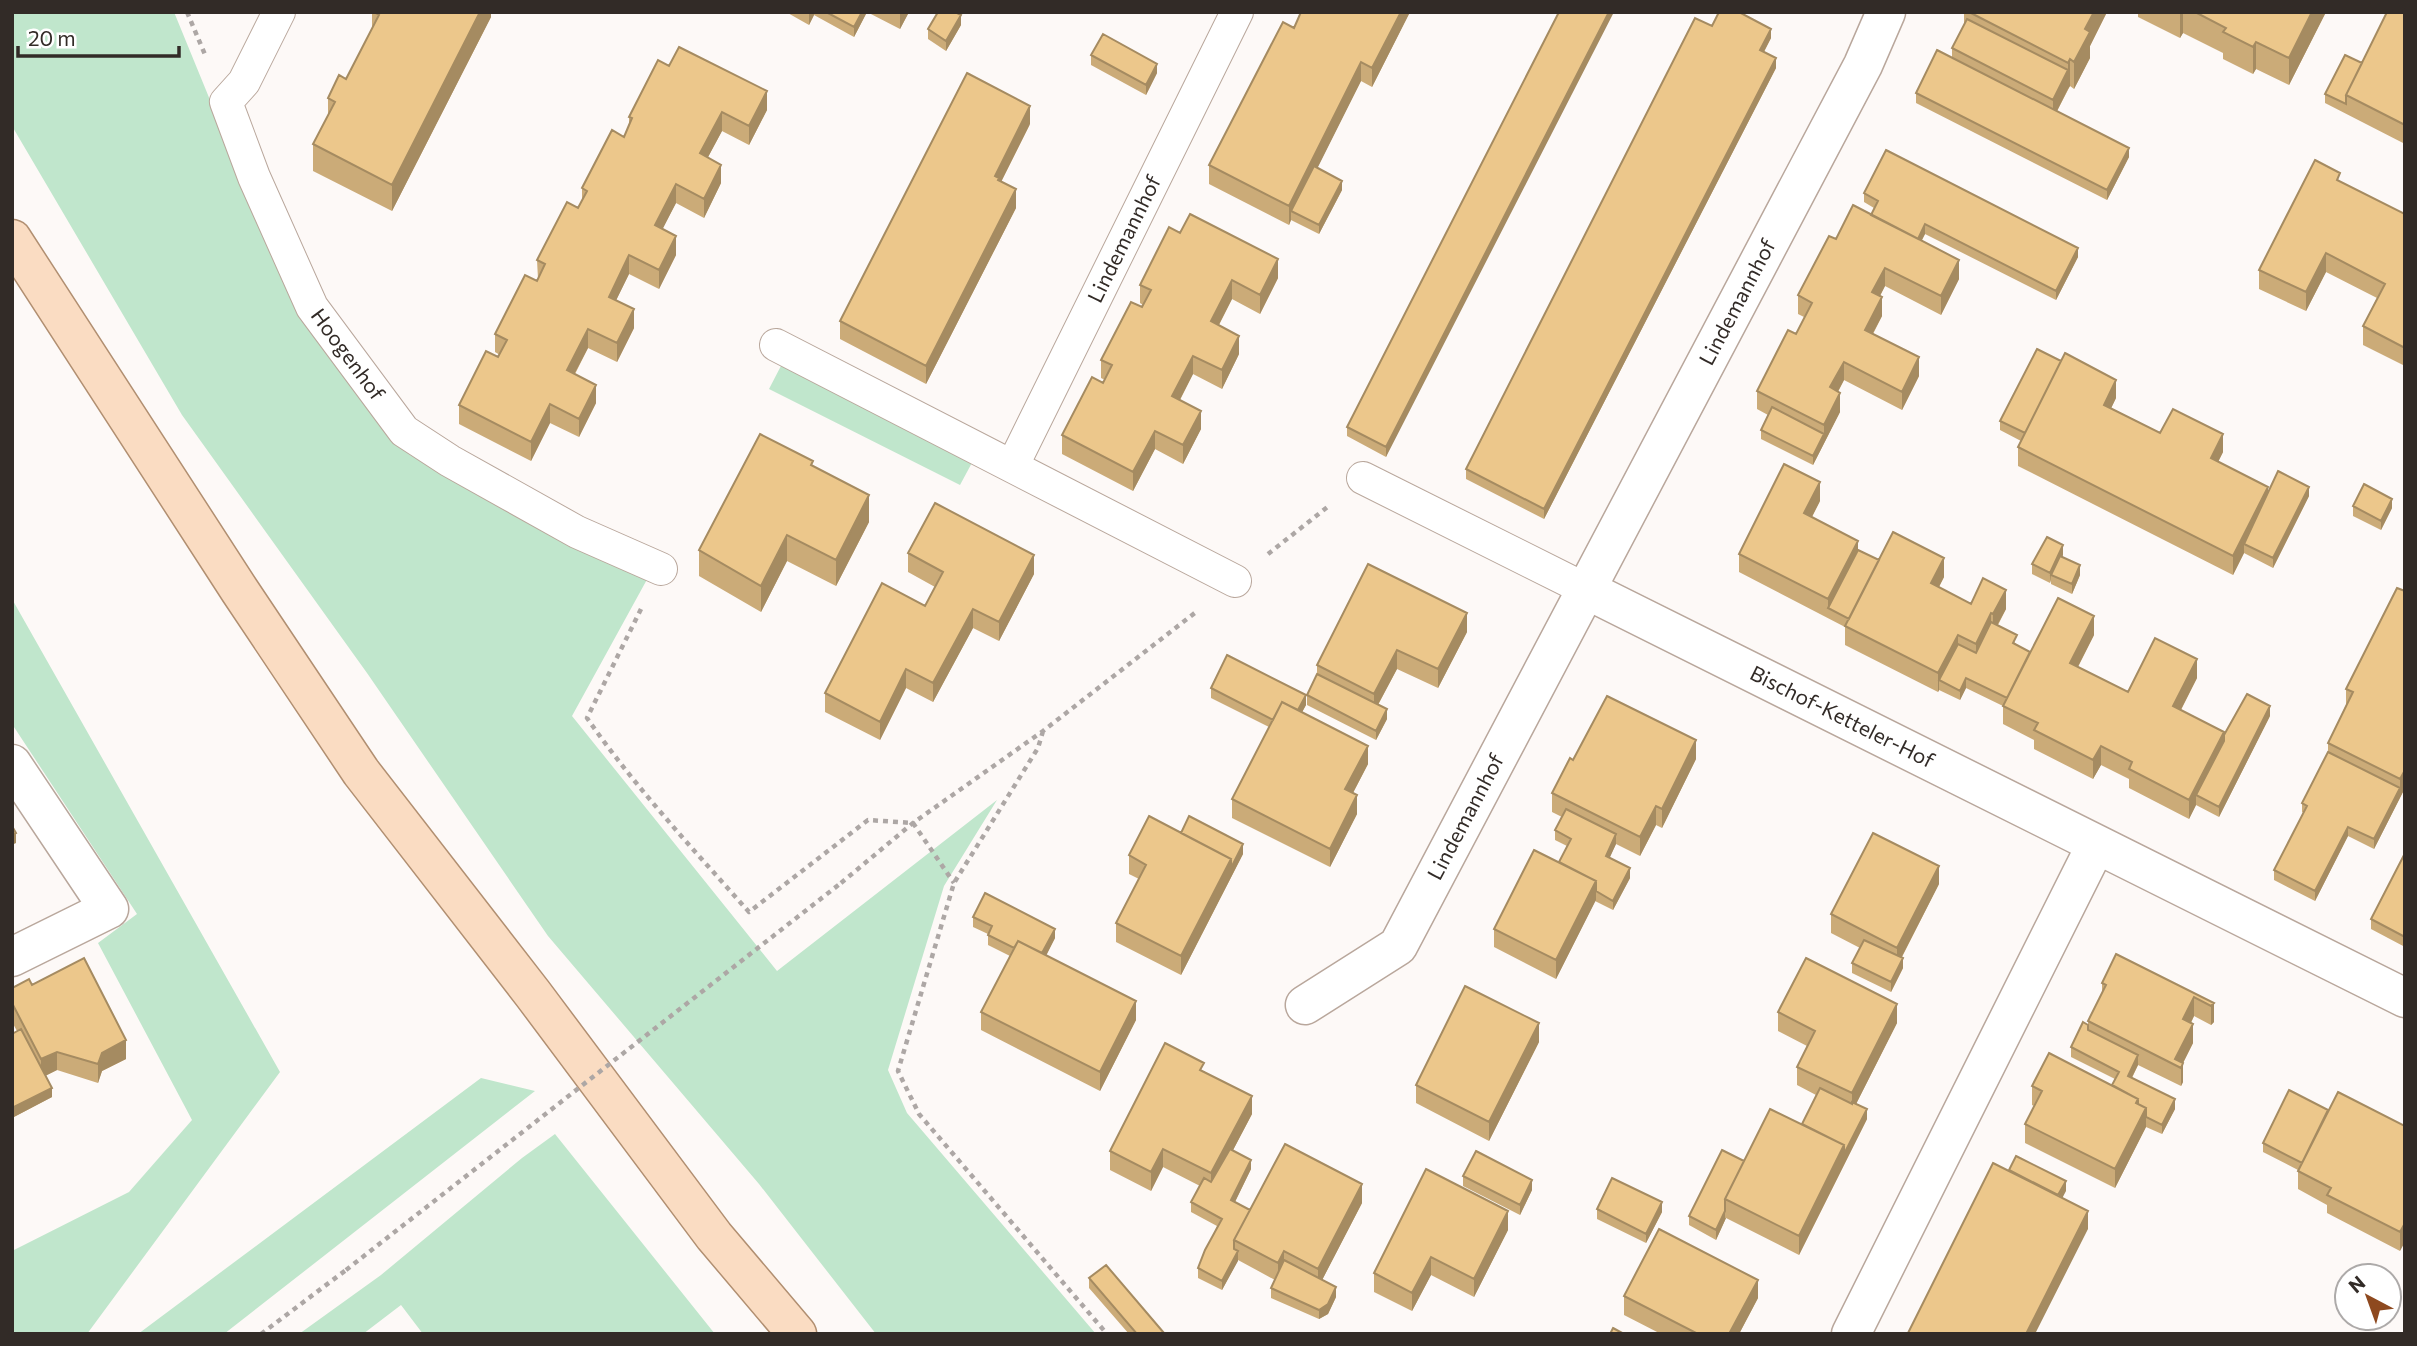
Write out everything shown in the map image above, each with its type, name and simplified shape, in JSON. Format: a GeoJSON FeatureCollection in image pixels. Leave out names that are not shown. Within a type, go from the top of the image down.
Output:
{"type":"FeatureCollection","features":[{"type":"Feature","properties":{"kind":"main road"},"geometry":{"type":"LineString","coordinates":[[12,239],[361,772],[541,1004],[715,1236],[797,1334]]}},
{"type":"Feature","properties":{"kind":"street","name":"Lindemannhof"},"geometry":{"type":"LineString","coordinates":[[1305,1005],[1398,946],[1863,65],[1886,12]]}},
{"type":"Feature","properties":{"kind":"street","name":"Bischof-Ketteler-Hof"},"geometry":{"type":"LineString","coordinates":[[1587,590],[2405,998]]}},
{"type":"Feature","properties":{"kind":"street"},"geometry":{"type":"LineString","coordinates":[[12,764],[109,909],[12,957]]}},
{"type":"Feature","properties":{"kind":"street"},"geometry":{"type":"LineString","coordinates":[[1851,1334],[2096,845]]}},
{"type":"Feature","properties":{"kind":"lane","name":"Hoogenhof"},"geometry":{"type":"LineString","coordinates":[[279,12],[244,82],[226,102],[254,177],[312,307],[404,430],[450,461],[577,532],[660,569]]}},
{"type":"Feature","properties":{"kind":"lane","name":"Lindemannhof"},"geometry":{"type":"LineString","coordinates":[[1013,465],[1237,12]]}},
{"type":"Feature","properties":{"kind":"lane"},"geometry":{"type":"LineString","coordinates":[[776,345],[1235,581]]}},
{"type":"Feature","properties":{"kind":"lane"},"geometry":{"type":"LineString","coordinates":[[1363,478],[1587,590]]}},
{"type":"Feature","properties":{"kind":"path"},"geometry":{"type":"LineString","coordinates":[[261,1334],[841,883],[913,823],[1043,731],[1363,478]]}},
{"type":"Feature","properties":{"kind":"path"},"geometry":{"type":"LineString","coordinates":[[660,569],[587,718],[608,749],[749,912],[868,820],[913,823]]}},
{"type":"Feature","properties":{"kind":"path"},"geometry":{"type":"LineString","coordinates":[[1043,731],[1038,748],[954,883],[898,1071],[919,1114],[1107,1334]]}},
{"type":"Feature","properties":{"kind":"path"},"geometry":{"type":"LineString","coordinates":[[913,823],[954,883]]}},
{"type":"Feature","properties":{"kind":"green space"},"geometry":{"type":"Polygon","coordinates":[[[12,12],[174,12],[296,310],[410,455],[650,574],[572,716],[777,971],[997,800],[944,886],[888,1070],[907,1113],[1096,1334],[876,1334],[759,1184],[548,936],[367,673],[182,415],[12,126],[12,12]]]}},
{"type":"Feature","properties":{"kind":"green space"},"geometry":{"type":"Polygon","coordinates":[[[783,362],[974,459],[960,485],[769,389],[783,362]]]}},
{"type":"Feature","properties":{"kind":"green space"},"geometry":{"type":"Polygon","coordinates":[[[12,599],[280,1072],[87,1334],[12,1334],[12,1251],[129,1192],[192,1120],[98,943],[137,914],[12,724],[12,599]]]}},
{"type":"Feature","properties":{"kind":"green space"},"geometry":{"type":"Polygon","coordinates":[[[481,1078],[535,1091],[224,1334],[138,1334],[481,1078]]]}},
{"type":"Feature","properties":{"kind":"green space"},"geometry":{"type":"Polygon","coordinates":[[[555,1134],[715,1334],[423,1334],[401,1305],[363,1334],[299,1334],[381,1275],[522,1158],[555,1134]]]}},
{"type":"Feature","properties":{"kind":"building"},"geometry":{"type":"Polygon","coordinates":[[[374,12],[480,12],[392,185],[313,144],[335,102],[328,98],[339,75],[346,79],[379,15],[374,12]]]}},
{"type":"Feature","properties":{"kind":"building"},"geometry":{"type":"Polygon","coordinates":[[[826,12],[862,12],[854,27],[826,12]]]}},
{"type":"Feature","properties":{"kind":"building"},"geometry":{"type":"Polygon","coordinates":[[[938,12],[955,12],[961,15],[946,41],[928,29],[938,12]]]}},
{"type":"Feature","properties":{"kind":"building"},"geometry":{"type":"Polygon","coordinates":[[[1301,12],[1401,12],[1372,68],[1361,62],[1289,206],[1209,165],[1283,22],[1294,28],[1301,12]]]}},
{"type":"Feature","properties":{"kind":"building"},"geometry":{"type":"Polygon","coordinates":[[[1559,12],[1609,12],[1386,447],[1347,427],[1559,12]]]}},
{"type":"Feature","properties":{"kind":"building"},"geometry":{"type":"Polygon","coordinates":[[[1719,12],[1739,12],[1771,29],[1760,50],[1776,58],[1544,509],[1466,469],[1695,18],[1712,26],[1719,12]]]}},
{"type":"Feature","properties":{"kind":"building"},"geometry":{"type":"Polygon","coordinates":[[[1969,12],[2094,12],[2085,29],[2090,32],[2074,62],[2070,59],[2068,63],[1969,12]]]}},
{"type":"Feature","properties":{"kind":"building"},"geometry":{"type":"Polygon","coordinates":[[[2195,12],[2312,12],[2289,58],[2256,42],[2253,47],[2223,32],[2226,28],[2195,12]]]}},
{"type":"Feature","properties":{"kind":"building"},"geometry":{"type":"Polygon","coordinates":[[[2387,12],[2405,12],[2405,125],[2346,95],[2387,12]]]}},
{"type":"Feature","properties":{"kind":"building"},"geometry":{"type":"Polygon","coordinates":[[[1967,19],[2068,70],[2053,100],[1952,48],[1967,19]]]}},
{"type":"Feature","properties":{"kind":"building"},"geometry":{"type":"Polygon","coordinates":[[[1103,34],[1157,64],[1146,85],[1091,55],[1103,34]]]}},
{"type":"Feature","properties":{"kind":"building"},"geometry":{"type":"Polygon","coordinates":[[[679,47],[767,91],[749,126],[722,112],[700,153],[721,165],[704,199],[676,184],[655,225],[676,236],[659,270],[629,255],[609,297],[634,309],[617,343],[588,329],[567,370],[596,385],[579,419],[550,404],[531,442],[459,405],[486,351],[498,357],[507,340],[495,334],[525,275],[537,281],[545,264],[537,260],[567,202],[578,208],[587,191],[582,188],[612,130],[624,137],[632,118],[629,117],[658,60],[669,66],[679,47]]]}},
{"type":"Feature","properties":{"kind":"building"},"geometry":{"type":"Polygon","coordinates":[[[1937,50],[2129,148],[2107,190],[1916,93],[1937,50]]]}},
{"type":"Feature","properties":{"kind":"building"},"geometry":{"type":"Polygon","coordinates":[[[2345,55],[2362,63],[2346,95],[2346,104],[2325,94],[2345,55]]]}},
{"type":"Feature","properties":{"kind":"building"},"geometry":{"type":"Polygon","coordinates":[[[967,73],[1030,106],[995,176],[1016,189],[926,366],[840,321],[967,73]]]}},
{"type":"Feature","properties":{"kind":"building"},"geometry":{"type":"Polygon","coordinates":[[[1886,150],[2078,248],[2056,291],[1925,224],[1918,239],[1871,215],[1878,201],[1864,193],[1886,150]]]}},
{"type":"Feature","properties":{"kind":"building"},"geometry":{"type":"Polygon","coordinates":[[[2315,160],[2340,173],[2337,180],[2405,214],[2405,348],[2363,326],[2385,284],[2326,253],[2306,292],[2259,270],[2315,160]]]}},
{"type":"Feature","properties":{"kind":"building"},"geometry":{"type":"Polygon","coordinates":[[[1314,166],[1342,181],[1319,225],[1291,211],[1314,166]]]}},
{"type":"Feature","properties":{"kind":"building"},"geometry":{"type":"Polygon","coordinates":[[[1853,205],[1959,260],[1941,296],[1885,268],[1872,292],[1882,297],[1865,330],[1919,357],[1902,392],[1844,362],[1830,387],[1840,393],[1824,425],[1757,391],[1788,330],[1796,334],[1812,303],[1798,295],[1829,236],[1836,239],[1853,205]]]}},
{"type":"Feature","properties":{"kind":"building"},"geometry":{"type":"Polygon","coordinates":[[[1190,214],[1278,259],[1260,295],[1232,280],[1211,321],[1239,336],[1222,370],[1193,356],[1172,396],[1201,411],[1183,445],[1155,431],[1133,472],[1062,435],[1092,377],[1103,383],[1112,365],[1101,360],[1131,302],[1142,307],[1151,290],[1140,285],[1169,227],[1180,233],[1190,214]]]}},
{"type":"Feature","properties":{"kind":"building"},"geometry":{"type":"Polygon","coordinates":[[[2037,349],[2061,361],[2025,433],[2000,421],[2037,349]]]}},
{"type":"Feature","properties":{"kind":"building"},"geometry":{"type":"Polygon","coordinates":[[[2065,353],[2116,380],[2104,405],[2160,433],[2173,409],[2223,434],[2211,458],[2268,487],[2233,556],[2018,447],[2065,353]]]}},
{"type":"Feature","properties":{"kind":"building"},"geometry":{"type":"Polygon","coordinates":[[[1772,407],[1824,434],[1813,456],[1761,430],[1772,407]]]}},
{"type":"Feature","properties":{"kind":"building"},"geometry":{"type":"Polygon","coordinates":[[[760,434],[813,461],[811,465],[869,495],[836,560],[787,535],[761,586],[699,550],[760,434]]]}},
{"type":"Feature","properties":{"kind":"building"},"geometry":{"type":"Polygon","coordinates":[[[1784,464],[1820,482],[1804,513],[1858,541],[1828,599],[1739,554],[1784,464]]]}},
{"type":"Feature","properties":{"kind":"building"},"geometry":{"type":"Polygon","coordinates":[[[2278,471],[2309,487],[2273,558],[2244,544],[2278,471]]]}},
{"type":"Feature","properties":{"kind":"building"},"geometry":{"type":"Polygon","coordinates":[[[2364,484],[2392,499],[2381,521],[2353,506],[2364,484]]]}},
{"type":"Feature","properties":{"kind":"building"},"geometry":{"type":"Polygon","coordinates":[[[935,503],[1034,555],[999,622],[973,609],[933,683],[906,669],[880,722],[825,693],[882,583],[925,606],[943,572],[908,553],[935,503]]]}},
{"type":"Feature","properties":{"kind":"building"},"geometry":{"type":"Polygon","coordinates":[[[1893,532],[1944,558],[1931,583],[1971,604],[1983,578],[2006,590],[1976,644],[1958,635],[1938,673],[1845,626],[1893,532]]]}},
{"type":"Feature","properties":{"kind":"building"},"geometry":{"type":"Polygon","coordinates":[[[2047,537],[2063,545],[2050,573],[2032,564],[2047,537]]]}},
{"type":"Feature","properties":{"kind":"building"},"geometry":{"type":"Polygon","coordinates":[[[1858,550],[1879,560],[1849,619],[1828,608],[1858,550]]]}},
{"type":"Feature","properties":{"kind":"building"},"geometry":{"type":"Polygon","coordinates":[[[2060,556],[2080,565],[2072,584],[2051,575],[2060,556]]]}},
{"type":"Feature","properties":{"kind":"building"},"geometry":{"type":"Polygon","coordinates":[[[1368,564],[1467,613],[1438,669],[1397,650],[1374,694],[1317,665],[1368,564]]]}},
{"type":"Feature","properties":{"kind":"building"},"geometry":{"type":"Polygon","coordinates":[[[2397,588],[2405,591],[2405,770],[2400,779],[2328,743],[2353,692],[2346,689],[2397,588]]]}},
{"type":"Feature","properties":{"kind":"building"},"geometry":{"type":"Polygon","coordinates":[[[2058,598],[2094,616],[2070,663],[2128,692],[2155,638],[2197,659],[2173,706],[2224,732],[2189,800],[2129,769],[2132,762],[2101,746],[2093,760],[2034,730],[2038,723],[2003,706],[2058,598]]]}},
{"type":"Feature","properties":{"kind":"building"},"geometry":{"type":"Polygon","coordinates":[[[1991,622],[2017,635],[2013,643],[2030,652],[2007,698],[1966,678],[1960,691],[1939,680],[1958,644],[1976,653],[1991,622]]]}},
{"type":"Feature","properties":{"kind":"building"},"geometry":{"type":"Polygon","coordinates":[[[1227,655],[1306,695],[1298,710],[1282,702],[1273,720],[1211,688],[1227,655]]]}},
{"type":"Feature","properties":{"kind":"building"},"geometry":{"type":"Polygon","coordinates":[[[1317,674],[1387,709],[1376,731],[1307,695],[1317,674]]]}},
{"type":"Feature","properties":{"kind":"building"},"geometry":{"type":"Polygon","coordinates":[[[2247,694],[2270,706],[2219,807],[2196,795],[2247,694]]]}},
{"type":"Feature","properties":{"kind":"building"},"geometry":{"type":"Polygon","coordinates":[[[1607,696],[1696,740],[1662,809],[1656,806],[1640,837],[1552,793],[1607,696]]]}},
{"type":"Feature","properties":{"kind":"building"},"geometry":{"type":"Polygon","coordinates":[[[1282,702],[1368,746],[1345,789],[1357,795],[1330,849],[1232,799],[1282,702]]]}},
{"type":"Feature","properties":{"kind":"building"},"geometry":{"type":"Polygon","coordinates":[[[2328,752],[2400,788],[2374,839],[2348,827],[2315,891],[2274,870],[2307,806],[2302,803],[2328,752]]]}},
{"type":"Feature","properties":{"kind":"building"},"geometry":{"type":"Polygon","coordinates":[[[1566,809],[1616,834],[1606,856],[1630,868],[1613,901],[1596,891],[1596,881],[1559,862],[1571,839],[1555,830],[1566,809]]]}},
{"type":"Feature","properties":{"kind":"building"},"geometry":{"type":"Polygon","coordinates":[[[1149,816],[1231,859],[1181,956],[1116,923],[1146,865],[1129,855],[1149,816]]]}},
{"type":"Feature","properties":{"kind":"building"},"geometry":{"type":"Polygon","coordinates":[[[1189,816],[1243,844],[1231,868],[1231,859],[1181,833],[1189,816]]]}},
{"type":"Feature","properties":{"kind":"building"},"geometry":{"type":"Polygon","coordinates":[[[1873,833],[1939,866],[1897,948],[1831,914],[1873,833]]]}},
{"type":"Feature","properties":{"kind":"building"},"geometry":{"type":"Polygon","coordinates":[[[1534,850],[1596,881],[1556,960],[1494,929],[1534,850]]]}},
{"type":"Feature","properties":{"kind":"building"},"geometry":{"type":"Polygon","coordinates":[[[2405,855],[2405,937],[2371,919],[2405,855]]]}},
{"type":"Feature","properties":{"kind":"building"},"geometry":{"type":"Polygon","coordinates":[[[985,893],[1055,929],[1042,953],[1018,941],[1014,948],[988,935],[992,926],[973,917],[985,893]]]}},
{"type":"Feature","properties":{"kind":"building"},"geometry":{"type":"Polygon","coordinates":[[[1864,940],[1903,958],[1891,982],[1852,963],[1864,940]]]}},
{"type":"Feature","properties":{"kind":"building"},"geometry":{"type":"Polygon","coordinates":[[[1018,941],[1136,1001],[1100,1072],[981,1012],[1018,941]]]}},
{"type":"Feature","properties":{"kind":"building"},"geometry":{"type":"Polygon","coordinates":[[[2116,954],[2214,1003],[2211,1006],[2194,997],[2183,1019],[2193,1024],[2175,1059],[2183,1063],[2181,1068],[2088,1021],[2106,985],[2102,983],[2116,954]]]}},
{"type":"Feature","properties":{"kind":"building"},"geometry":{"type":"Polygon","coordinates":[[[84,958],[126,1040],[102,1053],[98,1064],[57,1052],[41,1059],[12,1003],[12,988],[29,979],[32,985],[84,958]]]}},
{"type":"Feature","properties":{"kind":"building"},"geometry":{"type":"Polygon","coordinates":[[[1806,958],[1897,1004],[1852,1093],[1797,1067],[1815,1031],[1778,1012],[1806,958]]]}},
{"type":"Feature","properties":{"kind":"building"},"geometry":{"type":"Polygon","coordinates":[[[1465,986],[1539,1023],[1489,1122],[1416,1085],[1465,986]]]}},
{"type":"Feature","properties":{"kind":"building"},"geometry":{"type":"Polygon","coordinates":[[[2083,1022],[2088,1025],[2088,1030],[2138,1055],[2128,1076],[2175,1099],[2162,1125],[2146,1117],[2146,1108],[2138,1104],[2138,1099],[2112,1085],[2119,1072],[2071,1047],[2083,1022]]]}},
{"type":"Feature","properties":{"kind":"building"},"geometry":{"type":"Polygon","coordinates":[[[21,1029],[52,1088],[12,1108],[12,1034],[21,1029]]]}},
{"type":"Feature","properties":{"kind":"building"},"geometry":{"type":"Polygon","coordinates":[[[1165,1043],[1204,1063],[1200,1070],[1252,1096],[1211,1173],[1163,1149],[1151,1172],[1110,1151],[1165,1043]]]}},
{"type":"Feature","properties":{"kind":"building"},"geometry":{"type":"Polygon","coordinates":[[[2049,1053],[2138,1099],[2136,1103],[2146,1108],[2115,1169],[2025,1124],[2042,1091],[2032,1086],[2049,1053]]]}},
{"type":"Feature","properties":{"kind":"building"},"geometry":{"type":"Polygon","coordinates":[[[1820,1088],[1867,1109],[1844,1154],[1844,1145],[1802,1124],[1820,1088]]]}},
{"type":"Feature","properties":{"kind":"building"},"geometry":{"type":"Polygon","coordinates":[[[2289,1090],[2328,1110],[2302,1163],[2263,1143],[2289,1090]]]}},
{"type":"Feature","properties":{"kind":"building"},"geometry":{"type":"Polygon","coordinates":[[[2338,1092],[2405,1126],[2405,1223],[2400,1232],[2327,1195],[2331,1188],[2298,1171],[2338,1092]]]}},
{"type":"Feature","properties":{"kind":"building"},"geometry":{"type":"Polygon","coordinates":[[[1770,1109],[1844,1145],[1799,1236],[1725,1199],[1770,1109]]]}},
{"type":"Feature","properties":{"kind":"building"},"geometry":{"type":"Polygon","coordinates":[[[1285,1144],[1362,1184],[1318,1269],[1284,1251],[1278,1263],[1234,1240],[1285,1144]]]}},
{"type":"Feature","properties":{"kind":"building"},"geometry":{"type":"Polygon","coordinates":[[[1230,1149],[1251,1160],[1231,1200],[1250,1210],[1234,1240],[1234,1249],[1238,1251],[1222,1281],[1198,1268],[1222,1219],[1191,1202],[1204,1178],[1211,1182],[1230,1149]]]}},
{"type":"Feature","properties":{"kind":"building"},"geometry":{"type":"Polygon","coordinates":[[[1722,1150],[1744,1161],[1725,1199],[1725,1211],[1716,1230],[1689,1216],[1722,1150]]]}},
{"type":"Feature","properties":{"kind":"building"},"geometry":{"type":"Polygon","coordinates":[[[1476,1151],[1532,1180],[1520,1205],[1463,1176],[1476,1151]]]}},
{"type":"Feature","properties":{"kind":"building"},"geometry":{"type":"Polygon","coordinates":[[[2016,1156],[2066,1181],[2058,1195],[2009,1170],[2016,1156]]]}},
{"type":"Feature","properties":{"kind":"building"},"geometry":{"type":"Polygon","coordinates":[[[1993,1163],[2088,1211],[2026,1334],[1910,1334],[1908,1333],[1993,1163]]]}},
{"type":"Feature","properties":{"kind":"building"},"geometry":{"type":"Polygon","coordinates":[[[1426,1169],[1508,1211],[1474,1279],[1431,1257],[1412,1293],[1374,1273],[1426,1169]]]}},
{"type":"Feature","properties":{"kind":"building"},"geometry":{"type":"Polygon","coordinates":[[[1612,1178],[1662,1202],[1646,1234],[1597,1209],[1612,1178]]]}},
{"type":"Feature","properties":{"kind":"building"},"geometry":{"type":"Polygon","coordinates":[[[1659,1229],[1758,1280],[1729,1334],[1698,1334],[1624,1296],[1659,1229]]]}},
{"type":"Feature","properties":{"kind":"building"},"geometry":{"type":"Polygon","coordinates":[[[1284,1260],[1336,1287],[1328,1304],[1319,1310],[1271,1288],[1284,1260]]]}},
{"type":"Feature","properties":{"kind":"building"},"geometry":{"type":"Polygon","coordinates":[[[1106,1265],[1163,1334],[1137,1334],[1089,1278],[1106,1265]]]}},
{"type":"Feature","properties":{"kind":"building"},"geometry":{"type":"Polygon","coordinates":[[[1613,1328],[1624,1334],[1610,1334],[1613,1328]]]}}]}
